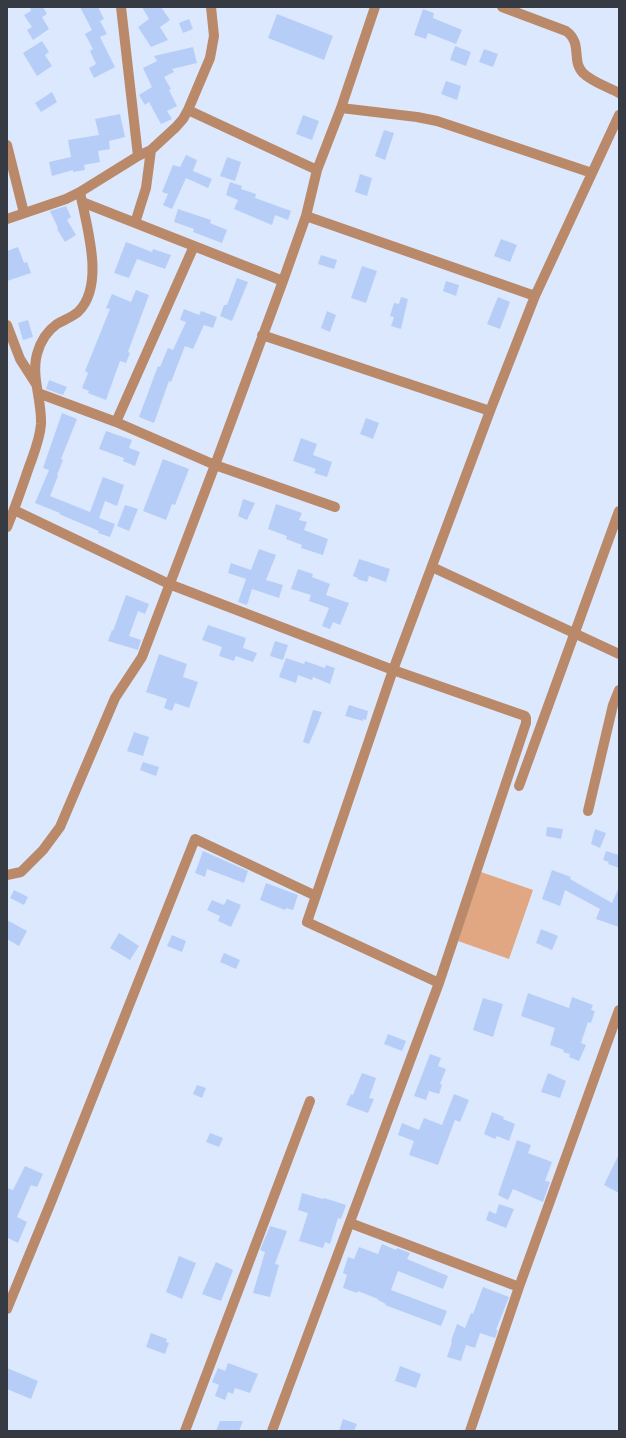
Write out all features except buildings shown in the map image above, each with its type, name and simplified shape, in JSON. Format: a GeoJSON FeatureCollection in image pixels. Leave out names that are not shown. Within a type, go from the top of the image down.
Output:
{"type":"FeatureCollection","features":[{"type":"Feature","properties":{"kind":"street"},"geometry":{"type":"LineString","coordinates":[[121,7],[138,156]]}},
{"type":"Feature","properties":{"kind":"street"},"geometry":{"type":"LineString","coordinates":[[7,219],[66,199],[80,192],[138,156],[151,150],[176,128],[184,119],[210,58],[214,36],[211,7]]}},
{"type":"Feature","properties":{"kind":"street"},"geometry":{"type":"LineString","coordinates":[[7,874],[21,872],[43,850],[60,827],[115,698],[142,656],[215,466],[283,281],[306,216],[317,170],[341,108],[375,7]]}},
{"type":"Feature","properties":{"kind":"street"},"geometry":{"type":"LineString","coordinates":[[503,7],[566,31],[572,35],[576,42],[578,65],[583,73],[619,93]]}},
{"type":"Feature","properties":{"kind":"street"},"geometry":{"type":"LineString","coordinates":[[341,108],[417,117],[437,121],[592,173]]}},
{"type":"Feature","properties":{"kind":"street"},"geometry":{"type":"LineString","coordinates":[[188,110],[317,170]]}},
{"type":"Feature","properties":{"kind":"street"},"geometry":{"type":"LineString","coordinates":[[439,983],[307,922],[393,670],[490,411],[535,296],[619,115]]}},
{"type":"Feature","properties":{"kind":"street"},"geometry":{"type":"LineString","coordinates":[[7,145],[24,213]]}},
{"type":"Feature","properties":{"kind":"street"},"geometry":{"type":"LineString","coordinates":[[135,223],[146,188],[151,150]]}},
{"type":"Feature","properties":{"kind":"street"},"geometry":{"type":"LineString","coordinates":[[7,527],[40,434],[41,414],[37,388],[37,354],[49,331],[77,312],[84,304],[91,284],[93,270],[89,233],[80,192]]}},
{"type":"Feature","properties":{"kind":"street"},"geometry":{"type":"LineString","coordinates":[[82,202],[283,281]]}},
{"type":"Feature","properties":{"kind":"street"},"geometry":{"type":"LineString","coordinates":[[306,216],[535,296]]}},
{"type":"Feature","properties":{"kind":"street"},"geometry":{"type":"LineString","coordinates":[[116,422],[194,246]]}},
{"type":"Feature","properties":{"kind":"street"},"geometry":{"type":"LineString","coordinates":[[7,325],[20,359],[37,388],[215,466],[335,507]]}},
{"type":"Feature","properties":{"kind":"street"},"geometry":{"type":"LineString","coordinates":[[262,335],[490,411]]}},
{"type":"Feature","properties":{"kind":"street"},"geometry":{"type":"LineString","coordinates":[[14,510],[170,584],[393,670],[524,716],[526,718],[526,723],[439,983],[272,1431]]}},
{"type":"Feature","properties":{"kind":"street"},"geometry":{"type":"LineString","coordinates":[[519,786],[619,511]]}},
{"type":"Feature","properties":{"kind":"street"},"geometry":{"type":"LineString","coordinates":[[432,567],[619,654]]}},
{"type":"Feature","properties":{"kind":"street"},"geometry":{"type":"LineString","coordinates":[[588,811],[613,705],[619,690]]}},
{"type":"Feature","properties":{"kind":"street"},"geometry":{"type":"LineString","coordinates":[[7,1309],[54,1195],[195,839],[316,896]]}},
{"type":"Feature","properties":{"kind":"street"},"geometry":{"type":"LineString","coordinates":[[470,1431],[519,1287],[619,1010]]}},
{"type":"Feature","properties":{"kind":"street"},"geometry":{"type":"LineString","coordinates":[[184,1431],[310,1100]]}},
{"type":"Feature","properties":{"kind":"street"},"geometry":{"type":"LineString","coordinates":[[350,1223],[519,1287]]}},
{"type":"Feature","properties":{"kind":"shaded area"},"geometry":{"type":"Polygon","coordinates":[[[481,872],[533,890],[509,959],[458,941],[481,872]]]}}]}
